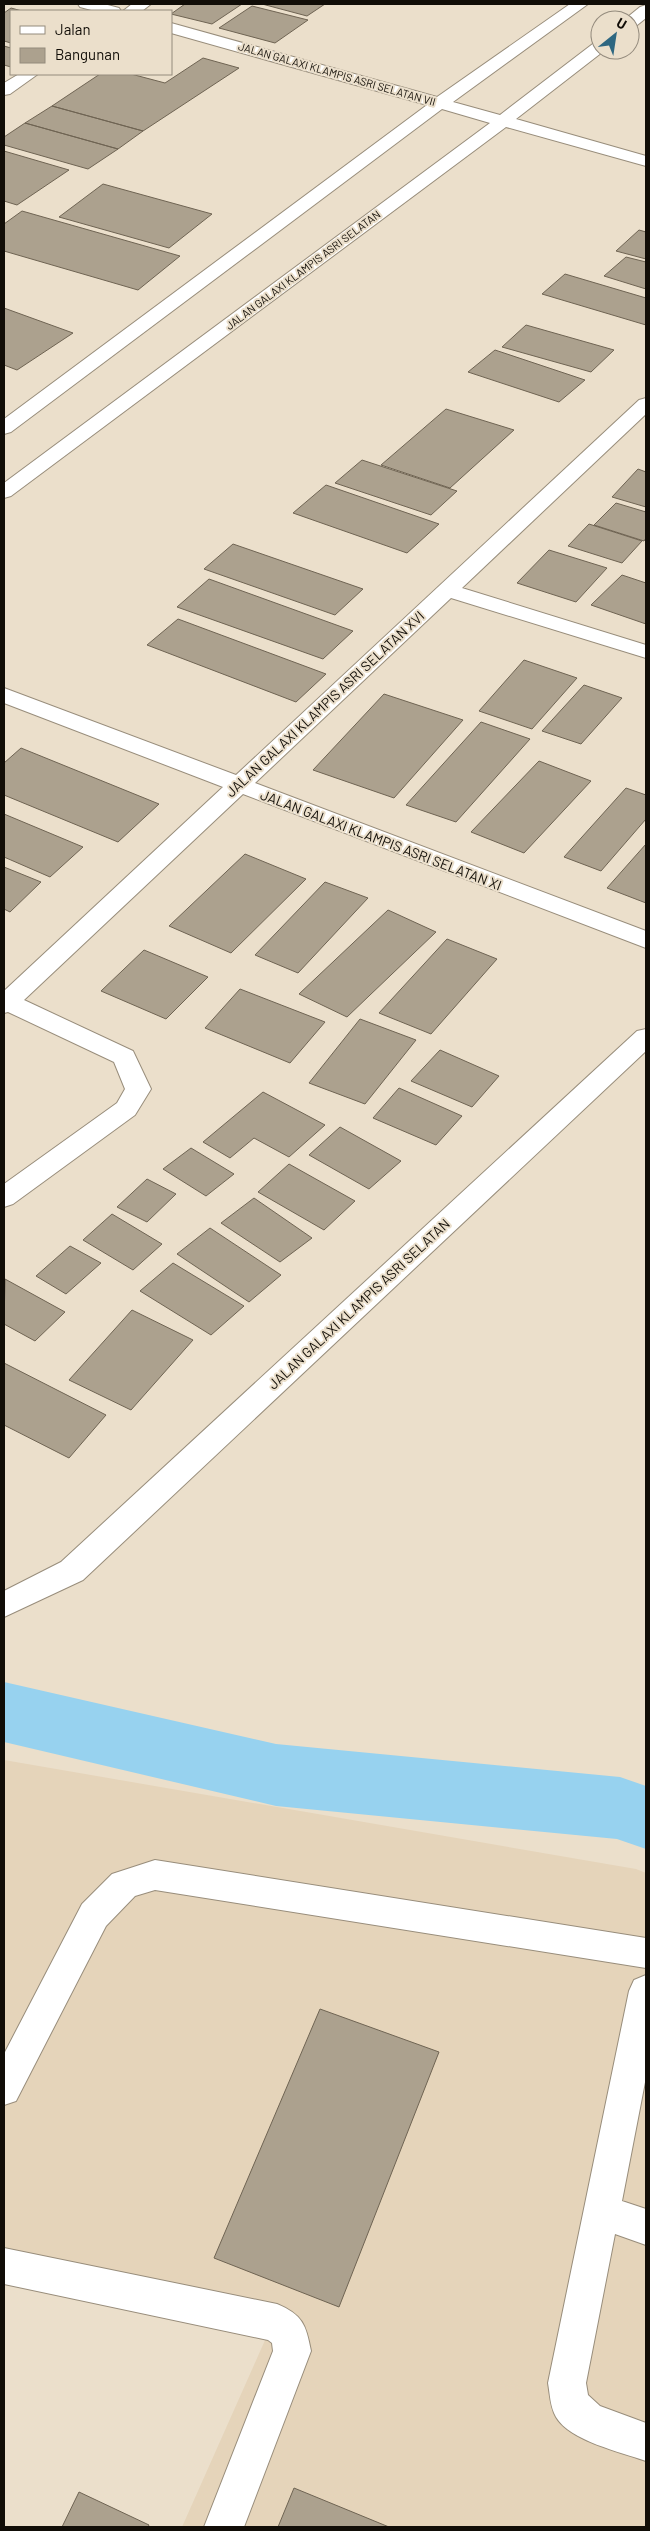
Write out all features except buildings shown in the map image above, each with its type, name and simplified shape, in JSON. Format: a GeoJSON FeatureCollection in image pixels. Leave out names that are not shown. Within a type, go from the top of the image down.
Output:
{"type":"FeatureCollection","features":[{"type":"Feature","properties":{"kind":"street"},"geometry":{"type":"LineString","coordinates":[[86,4],[109,10]]}},
{"type":"Feature","properties":{"kind":"street"},"geometry":{"type":"LineString","coordinates":[[4,428],[440,103],[580,4]]}},
{"type":"Feature","properties":{"kind":"street","name":"JALAN GALAXI KLAMPIS ASRI SELATAN VII"},"geometry":{"type":"LineString","coordinates":[[172,28],[646,161]]}},
{"type":"Feature","properties":{"kind":"street","name":"JALAN GALAXI KLAMPIS ASRI SELATAN"},"geometry":{"type":"LineString","coordinates":[[4,492],[504,121],[590,54]]}},
{"type":"Feature","properties":{"kind":"street"},"geometry":{"type":"LineString","coordinates":[[4,90],[28,75]]}},
{"type":"Feature","properties":{"kind":"street","name":"JALAN GALAXI KLAMPIS ASRI SELATAN XVI"},"geometry":{"type":"LineString","coordinates":[[5,1003],[646,404]]}},
{"type":"Feature","properties":{"kind":"street"},"geometry":{"type":"LineString","coordinates":[[448,590],[646,652]]}},
{"type":"Feature","properties":{"kind":"street","name":"JALAN GALAXI KLAMPIS ASRI SELATAN XI"},"geometry":{"type":"LineString","coordinates":[[4,695],[646,940]]}},
{"type":"Feature","properties":{"kind":"street"},"geometry":{"type":"LineString","coordinates":[[4,1197],[126,1109],[138,1089],[124,1057],[5,1003]]}},
{"type":"Feature","properties":{"kind":"street","name":"JALAN GALAXI KLAMPIS ASRI SELATAN"},"geometry":{"type":"LineString","coordinates":[[4,1605],[72,1571],[646,1037]]}},
{"type":"Feature","properties":{"kind":"street"},"geometry":{"type":"LineString","coordinates":[[4,2089],[94,1915],[124,1884],[155,1875],[646,1953]]}},
{"type":"Feature","properties":{"kind":"street"},"geometry":{"type":"LineString","coordinates":[[646,1991],[600,2211],[567,2384],[570,2405],[588,2422],[646,2442]]}},
{"type":"Feature","properties":{"kind":"street"},"geometry":{"type":"LineString","coordinates":[[600,2211],[646,2227]]}},
{"type":"Feature","properties":{"kind":"street"},"geometry":{"type":"LineString","coordinates":[[4,2266],[277,2323],[289,2333],[292,2351],[224,2527]]}},
{"type":"Feature","properties":{"kind":"shaded area"},"geometry":{"type":"Polygon","coordinates":[[[4,1760],[636,1869],[646,1873],[646,2527],[182,2527],[266,2338],[4,2282],[4,1760]]]}},
{"type":"Feature","properties":{"kind":"waterway"},"geometry":{"type":"LineString","coordinates":[[4,1712],[276,1775],[620,1808],[646,1818]]}}]}
